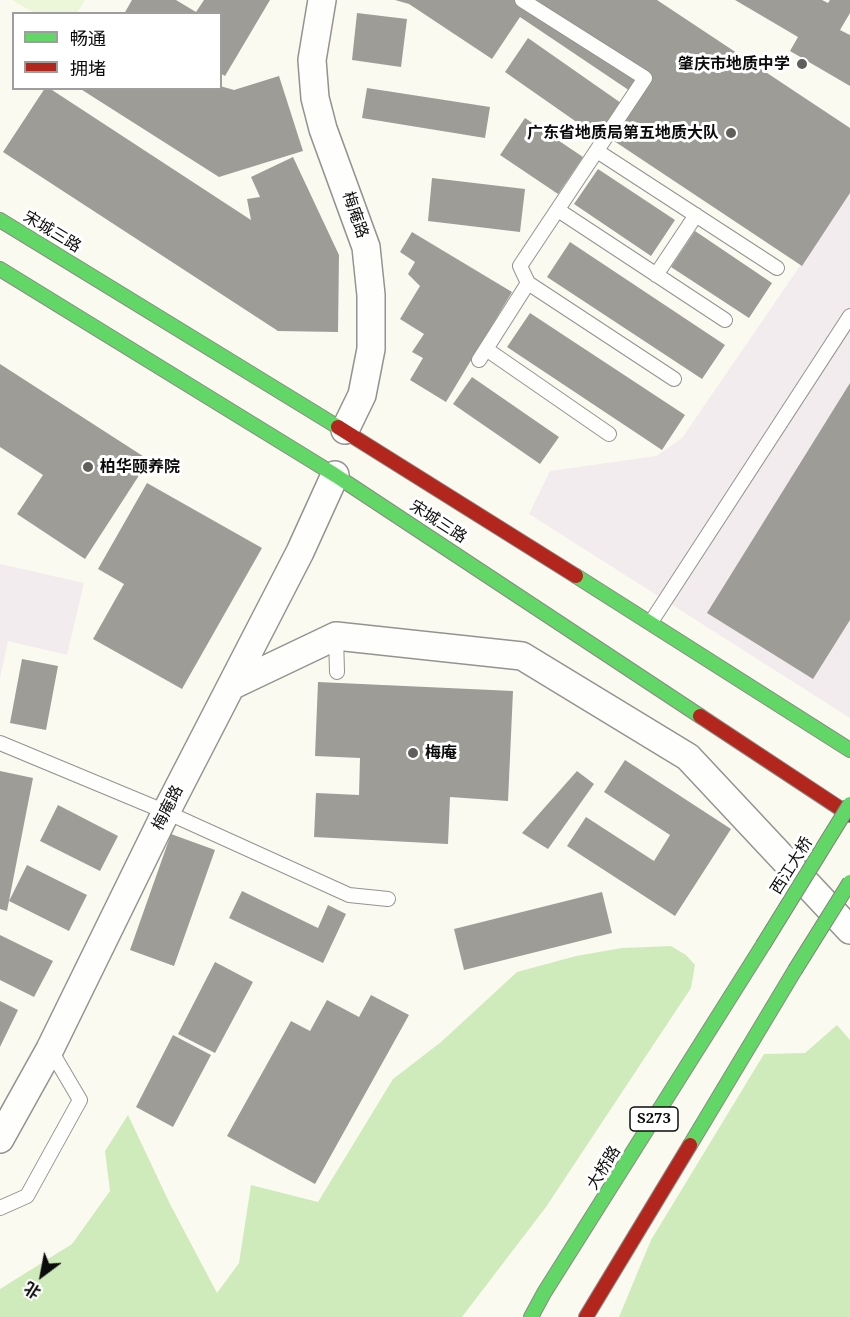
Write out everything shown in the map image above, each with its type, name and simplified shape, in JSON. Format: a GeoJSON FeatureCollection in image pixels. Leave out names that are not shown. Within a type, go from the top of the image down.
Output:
{"type":"FeatureCollection","features":[{"type":"Feature","properties":{"kind":"main road","name":"宋城三路"},"geometry":{"type":"LineString","coordinates":[[0,220],[345,430],[850,750]]}},
{"type":"Feature","properties":{"kind":"main road","name":"宋城三路"},"geometry":{"type":"LineString","coordinates":[[0,269],[335,475],[850,815]]}},
{"type":"Feature","properties":{"kind":"main road","name":"西江大桥"},"geometry":{"type":"LineString","coordinates":[[763,945],[850,804]]}},
{"type":"Feature","properties":{"kind":"main road","name":"S273"},"geometry":{"type":"LineString","coordinates":[[586,1317],[850,882]]}},
{"type":"Feature","properties":{"kind":"main road","name":"大桥路"},"geometry":{"type":"LineString","coordinates":[[531,1317],[763,945]]}},
{"type":"Feature","properties":{"kind":"main road"},"geometry":{"type":"LineString","coordinates":[[525,1317],[544,1293]]}},
{"type":"Feature","properties":{"kind":"street","name":"梅庵路"},"geometry":{"type":"LineString","coordinates":[[322,0],[312,60],[315,98],[323,129],[366,247],[371,295],[371,349],[362,395],[345,430]]}},
{"type":"Feature","properties":{"kind":"street","name":"梅庵路"},"geometry":{"type":"LineString","coordinates":[[0,1139],[50,1048],[166,812],[300,552],[335,475]]}},
{"type":"Feature","properties":{"kind":"street"},"geometry":{"type":"LineString","coordinates":[[231,686],[336,636],[522,656],[688,757],[850,930]]}},
{"type":"Feature","properties":{"kind":"lane"},"geometry":{"type":"LineString","coordinates":[[522,0],[645,78],[520,266],[528,283],[674,379]]}},
{"type":"Feature","properties":{"kind":"lane"},"geometry":{"type":"LineString","coordinates":[[597,151],[777,268]]}},
{"type":"Feature","properties":{"kind":"lane"},"geometry":{"type":"LineString","coordinates":[[558,210],[725,320]]}},
{"type":"Feature","properties":{"kind":"lane"},"geometry":{"type":"LineString","coordinates":[[656,275],[696,215]]}},
{"type":"Feature","properties":{"kind":"lane"},"geometry":{"type":"LineString","coordinates":[[528,283],[482,355],[609,434]]}},
{"type":"Feature","properties":{"kind":"lane"},"geometry":{"type":"LineString","coordinates":[[651,622],[850,316]]}},
{"type":"Feature","properties":{"kind":"lane"},"geometry":{"type":"LineString","coordinates":[[336,636],[337,672]]}},
{"type":"Feature","properties":{"kind":"lane"},"geometry":{"type":"LineString","coordinates":[[0,743],[166,812],[349,895],[388,899]]}},
{"type":"Feature","properties":{"kind":"lane"},"geometry":{"type":"LineString","coordinates":[[0,1208],[27,1196],[80,1100],[50,1048]]}},
{"type":"Feature","properties":{"kind":"shaded area"},"geometry":{"type":"Polygon","coordinates":[[[850,193],[850,718],[529,514],[550,471],[656,456],[682,438],[850,193]]]}},
{"type":"Feature","properties":{"kind":"shaded area"},"geometry":{"type":"Polygon","coordinates":[[[0,564],[84,583],[67,655],[8,641],[0,678],[0,564]]]}},
{"type":"Feature","properties":{"kind":"green space"},"geometry":{"type":"Polygon","coordinates":[[[12,0],[85,0],[78,12],[33,12],[12,0]]]}},
{"type":"Feature","properties":{"kind":"green space"},"geometry":{"type":"Polygon","coordinates":[[[671,946],[686,955],[695,965],[691,988],[546,1207],[462,1317],[0,1317],[0,1289],[72,1244],[110,1191],[105,1151],[128,1115],[170,1204],[217,1293],[239,1263],[251,1185],[318,1202],[393,1079],[441,1042],[517,972],[576,956],[622,948],[671,946]]]}},
{"type":"Feature","properties":{"kind":"green space"},"geometry":{"type":"Polygon","coordinates":[[[837,1025],[850,1040],[850,1317],[619,1317],[651,1240],[764,1054],[805,1053],[837,1025]]]}},
{"type":"Feature","properties":{"kind":"building"},"geometry":{"type":"Polygon","coordinates":[[[132,0],[176,0],[196,12],[125,12],[132,0]]]}},
{"type":"Feature","properties":{"kind":"building"},"geometry":{"type":"Polygon","coordinates":[[[204,0],[270,0],[225,76],[222,74],[222,12],[196,12],[204,0]]]}},
{"type":"Feature","properties":{"kind":"building","name":"广东省地质局第五地质大队"},"geometry":{"type":"Polygon","coordinates":[[[395,0],[657,0],[850,128],[850,193],[802,266],[608,137],[636,95],[520,17],[492,59],[409,4],[395,0]]]}},
{"type":"Feature","properties":{"kind":"building"},"geometry":{"type":"Polygon","coordinates":[[[735,0],[822,0],[828,3],[830,0],[850,0],[850,13],[840,30],[850,35],[850,86],[790,51],[798,37],[735,0]]]}},
{"type":"Feature","properties":{"kind":"building"},"geometry":{"type":"Polygon","coordinates":[[[357,13],[407,19],[401,67],[352,60],[357,13]]]}},
{"type":"Feature","properties":{"kind":"building"},"geometry":{"type":"Polygon","coordinates":[[[528,38],[621,103],[598,137],[505,72],[528,38]]]}},
{"type":"Feature","properties":{"kind":"building"},"geometry":{"type":"Polygon","coordinates":[[[279,76],[303,151],[219,177],[82,90],[222,90],[222,87],[234,90],[279,76]]]}},
{"type":"Feature","properties":{"kind":"building"},"geometry":{"type":"Polygon","coordinates":[[[367,88],[490,107],[485,138],[362,118],[367,88]]]}},
{"type":"Feature","properties":{"kind":"building"},"geometry":{"type":"Polygon","coordinates":[[[44,90],[52,90],[251,220],[247,199],[260,197],[251,177],[293,157],[339,255],[338,332],[278,331],[3,152],[44,90]]]}},
{"type":"Feature","properties":{"kind":"building"},"geometry":{"type":"Polygon","coordinates":[[[525,118],[583,157],[558,194],[500,155],[525,118]]]}},
{"type":"Feature","properties":{"kind":"building"},"geometry":{"type":"Polygon","coordinates":[[[598,169],[675,220],[651,256],[574,204],[598,169]]]}},
{"type":"Feature","properties":{"kind":"building"},"geometry":{"type":"Polygon","coordinates":[[[432,178],[525,189],[520,232],[428,221],[432,178]]]}},
{"type":"Feature","properties":{"kind":"building"},"geometry":{"type":"Polygon","coordinates":[[[695,231],[772,283],[749,318],[671,267],[695,231]]]}},
{"type":"Feature","properties":{"kind":"building"},"geometry":{"type":"Polygon","coordinates":[[[412,232],[512,292],[446,402],[410,380],[423,358],[412,352],[424,334],[400,319],[420,286],[408,274],[415,262],[400,252],[412,232]]]}},
{"type":"Feature","properties":{"kind":"building"},"geometry":{"type":"Polygon","coordinates":[[[570,242],[725,345],[702,379],[547,277],[570,242]]]}},
{"type":"Feature","properties":{"kind":"building"},"geometry":{"type":"Polygon","coordinates":[[[530,313],[685,415],[662,450],[507,347],[530,313]]]}},
{"type":"Feature","properties":{"kind":"building","name":"柏华颐养院"},"geometry":{"type":"Polygon","coordinates":[[[0,364],[149,460],[85,559],[17,514],[43,475],[0,447],[0,364]]]}},
{"type":"Feature","properties":{"kind":"building"},"geometry":{"type":"Polygon","coordinates":[[[472,377],[559,437],[540,464],[453,404],[472,377]]]}},
{"type":"Feature","properties":{"kind":"building"},"geometry":{"type":"Polygon","coordinates":[[[850,383],[850,620],[813,679],[707,613],[850,383]]]}},
{"type":"Feature","properties":{"kind":"building"},"geometry":{"type":"Polygon","coordinates":[[[147,483],[262,548],[182,689],[93,639],[124,584],[98,569],[147,483]]]}},
{"type":"Feature","properties":{"kind":"building"},"geometry":{"type":"Polygon","coordinates":[[[22,659],[58,666],[46,730],[10,723],[22,659]]]}},
{"type":"Feature","properties":{"kind":"building","name":"梅庵"},"geometry":{"type":"Polygon","coordinates":[[[318,682],[513,691],[508,801],[450,797],[448,844],[314,837],[316,793],[359,795],[360,758],[315,756],[318,682]]]}},
{"type":"Feature","properties":{"kind":"building"},"geometry":{"type":"Polygon","coordinates":[[[625,760],[731,829],[675,916],[567,846],[586,817],[654,861],[670,835],[604,792],[625,760]]]}},
{"type":"Feature","properties":{"kind":"building"},"geometry":{"type":"Polygon","coordinates":[[[0,771],[33,778],[7,911],[0,909],[0,771]]]}},
{"type":"Feature","properties":{"kind":"building"},"geometry":{"type":"Polygon","coordinates":[[[577,771],[594,784],[548,849],[522,833],[577,771]]]}},
{"type":"Feature","properties":{"kind":"building"},"geometry":{"type":"Polygon","coordinates":[[[58,805],[118,836],[100,871],[40,841],[58,805]]]}},
{"type":"Feature","properties":{"kind":"building"},"geometry":{"type":"Polygon","coordinates":[[[171,834],[215,850],[174,966],[130,950],[171,834]]]}},
{"type":"Feature","properties":{"kind":"building"},"geometry":{"type":"Polygon","coordinates":[[[27,865],[87,895],[69,931],[9,901],[27,865]]]}},
{"type":"Feature","properties":{"kind":"building"},"geometry":{"type":"Polygon","coordinates":[[[242,891],[318,928],[328,905],[346,914],[323,963],[229,918],[242,891]]]}},
{"type":"Feature","properties":{"kind":"building"},"geometry":{"type":"Polygon","coordinates":[[[602,892],[612,933],[464,970],[454,929],[602,892]]]}},
{"type":"Feature","properties":{"kind":"building"},"geometry":{"type":"Polygon","coordinates":[[[0,935],[53,961],[34,997],[0,980],[0,935]]]}},
{"type":"Feature","properties":{"kind":"building"},"geometry":{"type":"Polygon","coordinates":[[[215,962],[253,982],[215,1053],[178,1034],[215,962]]]}},
{"type":"Feature","properties":{"kind":"building"},"geometry":{"type":"Polygon","coordinates":[[[371,995],[409,1015],[315,1184],[227,1136],[291,1021],[310,1031],[327,1000],[359,1017],[371,995]]]}},
{"type":"Feature","properties":{"kind":"building"},"geometry":{"type":"Polygon","coordinates":[[[0,1001],[18,1010],[0,1047],[0,1001]]]}},
{"type":"Feature","properties":{"kind":"building"},"geometry":{"type":"Polygon","coordinates":[[[173,1035],[211,1055],[173,1127],[136,1107],[173,1035]]]}},
{"type":"Feature","properties":{"kind":"traffic: fast"},"geometry":{"type":"LineString","coordinates":[[0,220],[338,427]]}},
{"type":"Feature","properties":{"kind":"traffic: fast"},"geometry":{"type":"LineString","coordinates":[[0,269],[335,475],[700,716]]}},
{"type":"Feature","properties":{"kind":"traffic: fast"},"geometry":{"type":"LineString","coordinates":[[576,576],[850,750]]}},
{"type":"Feature","properties":{"kind":"traffic: fast"},"geometry":{"type":"LineString","coordinates":[[763,945],[850,804]]}},
{"type":"Feature","properties":{"kind":"traffic: fast"},"geometry":{"type":"LineString","coordinates":[[795,970],[850,882]]}},
{"type":"Feature","properties":{"kind":"traffic: fast"},"geometry":{"type":"LineString","coordinates":[[531,1317],[763,945]]}},
{"type":"Feature","properties":{"kind":"traffic: fast"},"geometry":{"type":"LineString","coordinates":[[690,1145],[795,970]]}},
{"type":"Feature","properties":{"kind":"traffic: jam"},"geometry":{"type":"LineString","coordinates":[[338,427],[576,576]]}},
{"type":"Feature","properties":{"kind":"traffic: jam"},"geometry":{"type":"LineString","coordinates":[[700,716],[850,815]]}},
{"type":"Feature","properties":{"kind":"traffic: jam"},"geometry":{"type":"LineString","coordinates":[[586,1317],[690,1145]]}},
{"type":"Feature","properties":{"kind":"place","name":"肇庆市地质中学"},"geometry":{"type":"Point","coordinates":[802,64]}},
{"type":"Feature","properties":{"kind":"place","name":"广东省地质局第五地质大队"},"geometry":{"type":"Point","coordinates":[731,133]}},
{"type":"Feature","properties":{"kind":"place","name":"柏华颐养院"},"geometry":{"type":"Point","coordinates":[88,467]}},
{"type":"Feature","properties":{"kind":"place","name":"梅庵"},"geometry":{"type":"Point","coordinates":[413,753]}}]}
